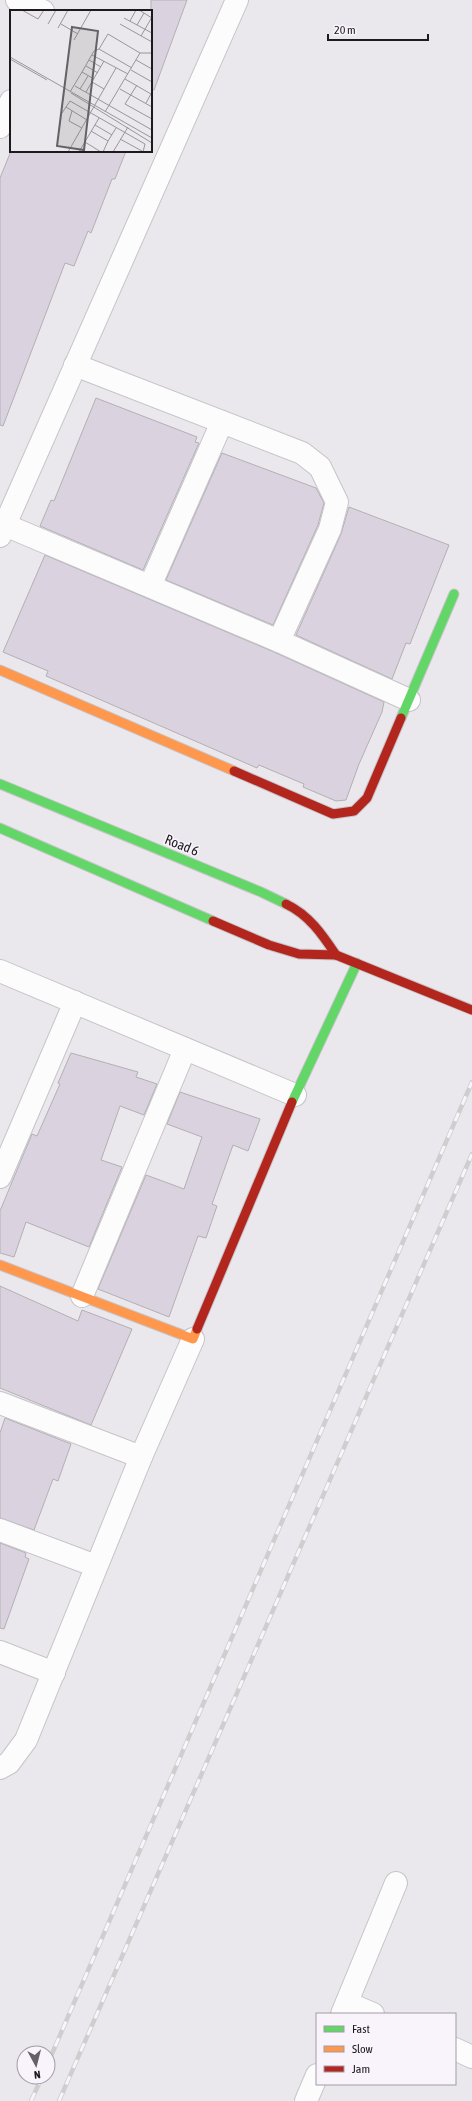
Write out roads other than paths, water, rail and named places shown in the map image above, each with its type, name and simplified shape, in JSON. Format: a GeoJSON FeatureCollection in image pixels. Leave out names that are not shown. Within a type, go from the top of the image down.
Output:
{"type":"FeatureCollection","features":[{"type":"Feature","properties":{"kind":"street"},"geometry":{"type":"LineString","coordinates":[[17,0],[41,10]]}},
{"type":"Feature","properties":{"kind":"street"},"geometry":{"type":"LineString","coordinates":[[50,10],[55,0]]}},
{"type":"Feature","properties":{"kind":"street"},"geometry":{"type":"LineString","coordinates":[[237,0],[3,530],[150,586],[279,641],[409,700]]}},
{"type":"Feature","properties":{"kind":"street"},"geometry":{"type":"LineString","coordinates":[[0,127],[10,103]]}},
{"type":"Feature","properties":{"kind":"street"},"geometry":{"type":"LineString","coordinates":[[76,365],[302,453],[320,467],[337,502],[330,529],[279,641]]}},
{"type":"Feature","properties":{"kind":"street"},"geometry":{"type":"LineString","coordinates":[[150,586],[222,422]]}},
{"type":"Feature","properties":{"kind":"street"},"geometry":{"type":"LineString","coordinates":[[0,670],[333,814],[354,811],[367,798],[454,594]]}},
{"type":"Feature","properties":{"kind":"street","name":"Road 6"},"geometry":{"type":"LineString","coordinates":[[0,784],[261,892],[298,910],[320,931],[336,955]]}},
{"type":"Feature","properties":{"kind":"street"},"geometry":{"type":"LineString","coordinates":[[0,828],[268,945],[300,954],[336,955],[472,1010]]}},
{"type":"Feature","properties":{"kind":"street"},"geometry":{"type":"LineString","coordinates":[[0,1768],[9,1763],[26,1740],[141,1457],[194,1339],[295,1095],[357,963]]}},
{"type":"Feature","properties":{"kind":"street"},"geometry":{"type":"LineString","coordinates":[[0,971],[295,1095]]}},
{"type":"Feature","properties":{"kind":"street"},"geometry":{"type":"LineString","coordinates":[[0,1177],[75,1002]]}},
{"type":"Feature","properties":{"kind":"street"},"geometry":{"type":"LineString","coordinates":[[82,1296],[185,1049]]}},
{"type":"Feature","properties":{"kind":"street"},"geometry":{"type":"LineString","coordinates":[[0,1265],[194,1339]]}},
{"type":"Feature","properties":{"kind":"street"},"geometry":{"type":"LineString","coordinates":[[0,1403],[141,1457]]}},
{"type":"Feature","properties":{"kind":"street"},"geometry":{"type":"LineString","coordinates":[[0,1530],[96,1566]]}},
{"type":"Feature","properties":{"kind":"street"},"geometry":{"type":"LineString","coordinates":[[0,1652],[54,1673]]}},
{"type":"Feature","properties":{"kind":"street"},"geometry":{"type":"LineString","coordinates":[[368,2013],[345,2008],[396,1883]]}},
{"type":"Feature","properties":{"kind":"street"},"geometry":{"type":"LineString","coordinates":[[456,2049],[472,2057]]}},
{"type":"Feature","properties":{"kind":"street"},"geometry":{"type":"LineString","coordinates":[[306,2101],[316,2077]]}},
{"type":"Feature","properties":{"kind":"railway"},"geometry":{"type":"LineString","coordinates":[[56,2045],[472,1082]]}},
{"type":"Feature","properties":{"kind":"railway"},"geometry":{"type":"LineString","coordinates":[[59,2101],[472,1154]]}},
{"type":"Feature","properties":{"kind":"railway"},"geometry":{"type":"LineString","coordinates":[[31,2101],[38,2085]]}}]}
